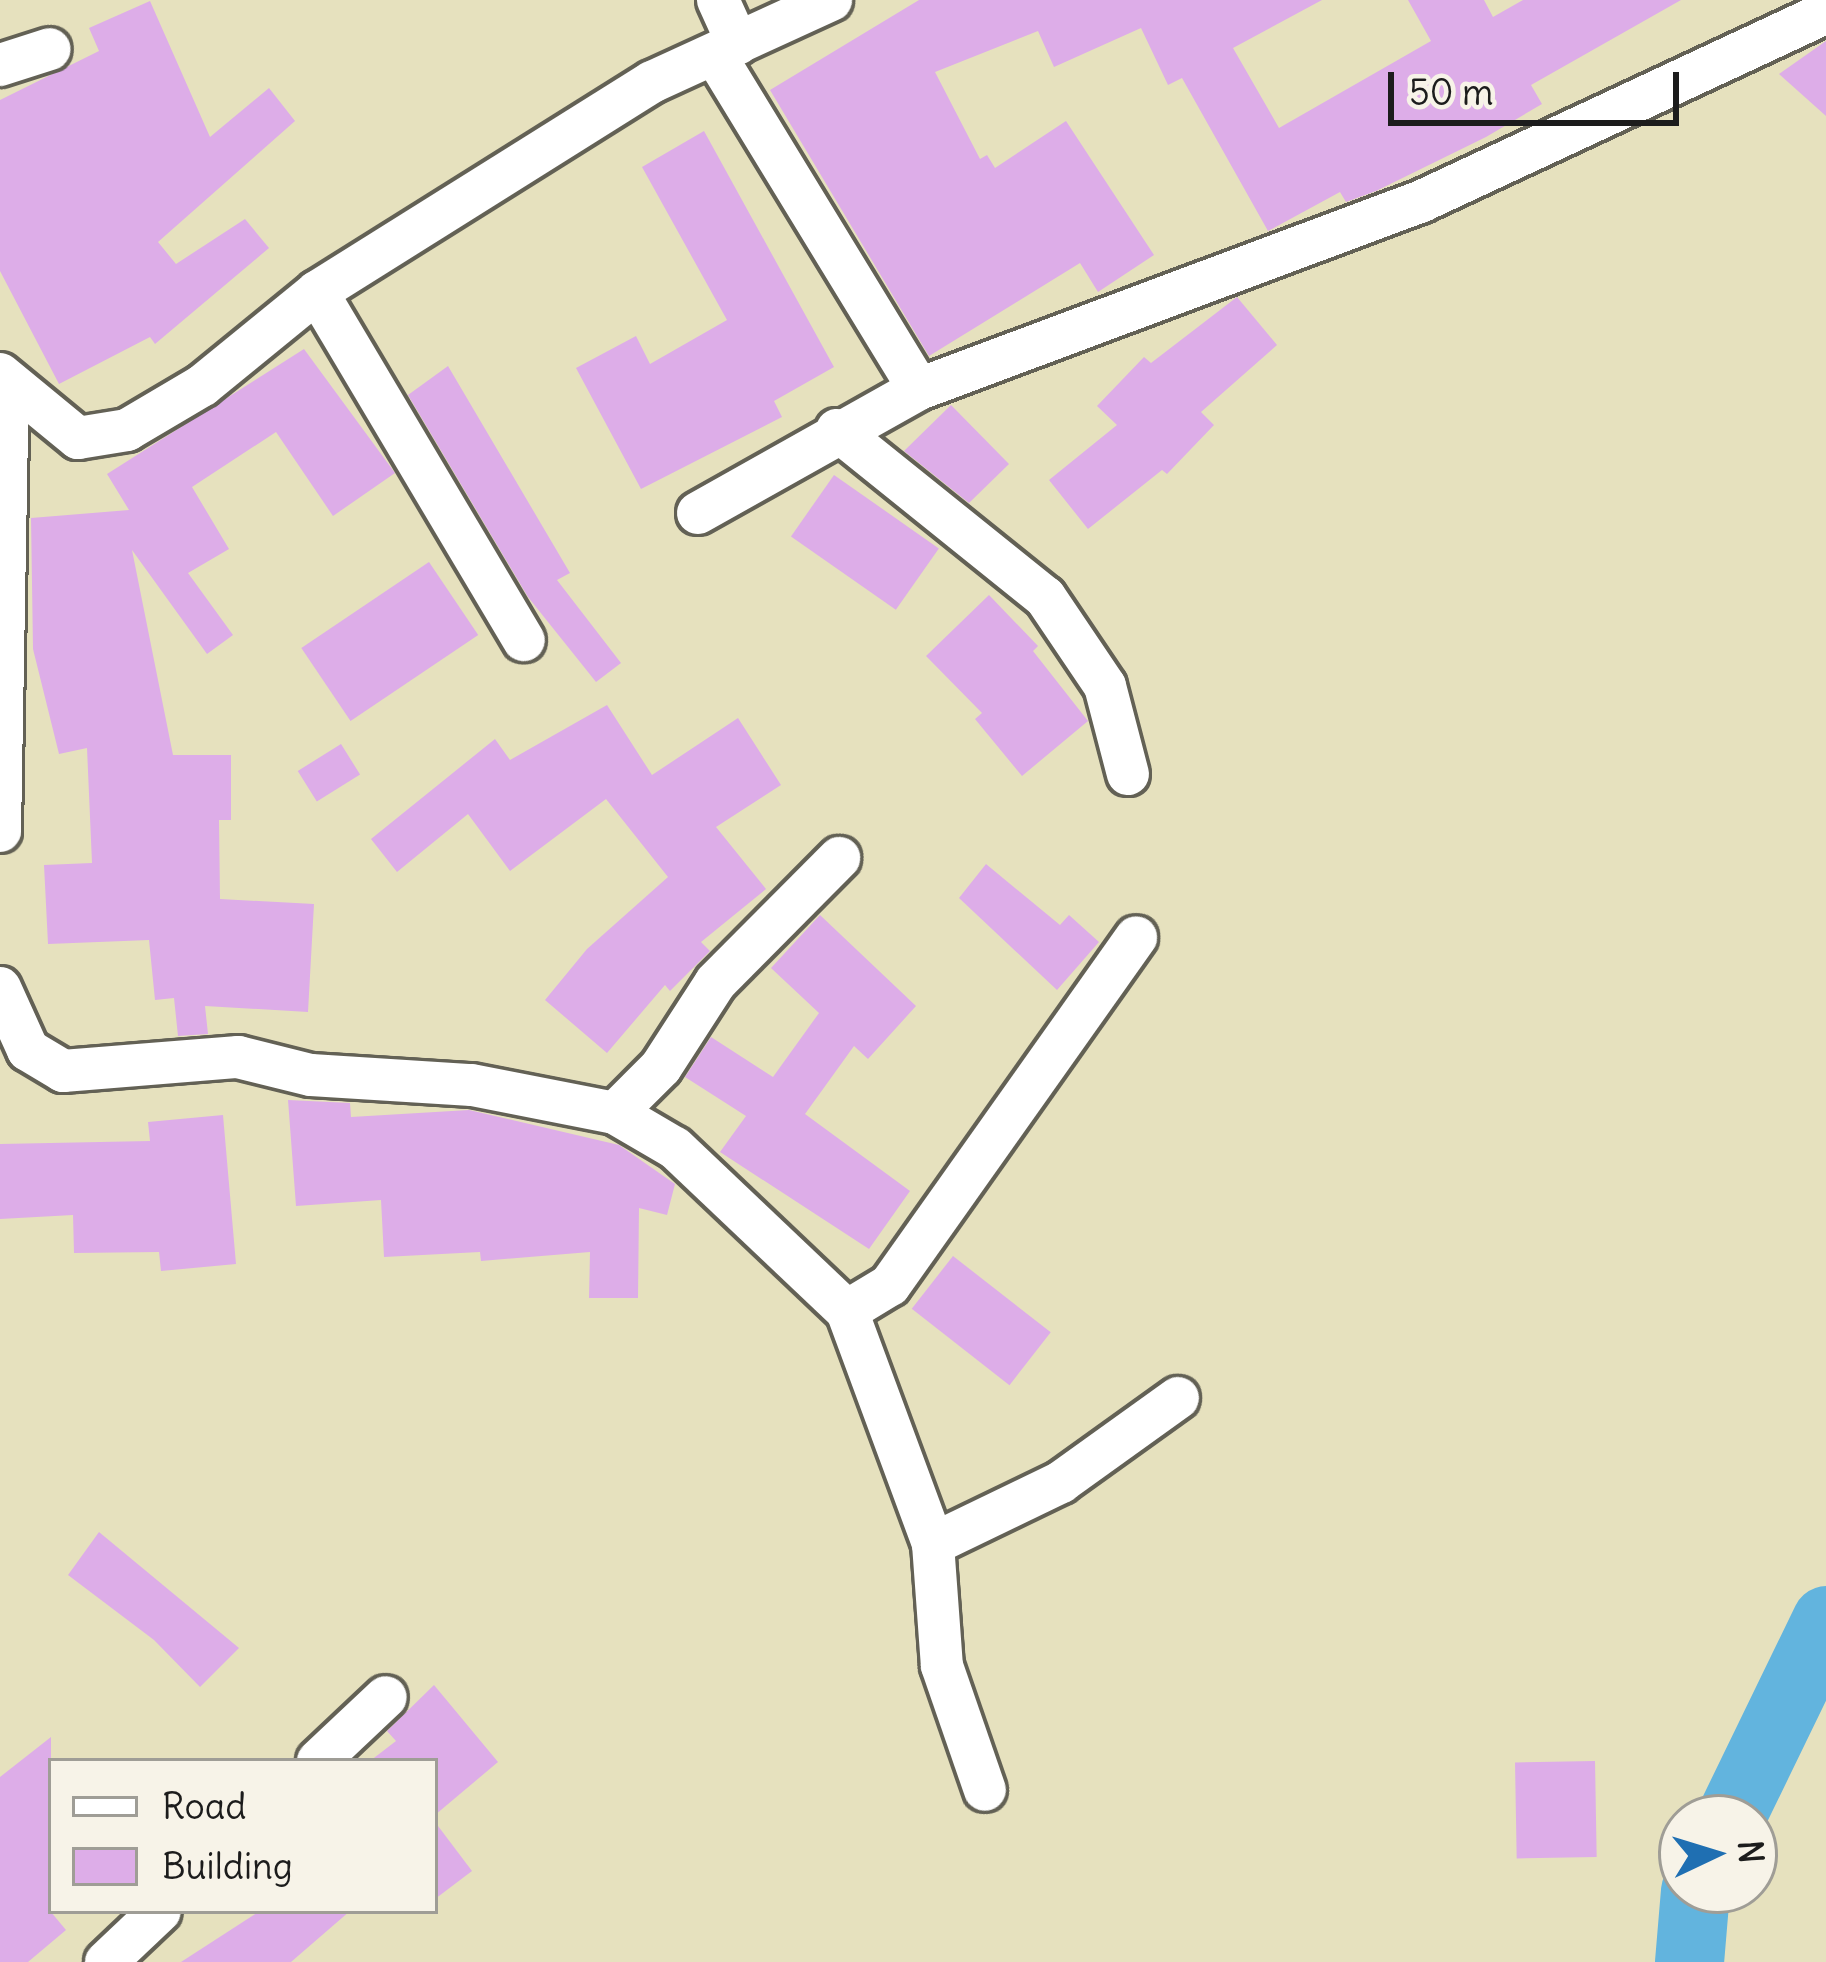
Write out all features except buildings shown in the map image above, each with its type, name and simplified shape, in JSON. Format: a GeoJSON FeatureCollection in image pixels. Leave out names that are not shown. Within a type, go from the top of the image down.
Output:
{"type":"FeatureCollection","features":[{"type":"Feature","properties":{"kind":"street"},"geometry":{"type":"LineString","coordinates":[[718,0],[727,50],[919,389]]}},
{"type":"Feature","properties":{"kind":"street"},"geometry":{"type":"LineString","coordinates":[[4,381],[78,437],[115,434],[203,385],[317,292],[652,82],[831,0]]}},
{"type":"Feature","properties":{"kind":"street"},"geometry":{"type":"LineString","coordinates":[[698,512],[837,430],[919,389],[1422,201],[1826,13]]}},
{"type":"Feature","properties":{"kind":"street"},"geometry":{"type":"LineString","coordinates":[[0,65],[50,49]]}},
{"type":"Feature","properties":{"kind":"street"},"geometry":{"type":"LineString","coordinates":[[317,292],[524,640]]}},
{"type":"Feature","properties":{"kind":"street"},"geometry":{"type":"LineString","coordinates":[[0,830],[4,381]]}},
{"type":"Feature","properties":{"kind":"street"},"geometry":{"type":"LineString","coordinates":[[837,430],[1045,597],[1105,686],[1128,774]]}},
{"type":"Feature","properties":{"kind":"street"},"geometry":{"type":"LineString","coordinates":[[615,1113],[661,1067],[716,982],[838,858]]}},
{"type":"Feature","properties":{"kind":"street"},"geometry":{"type":"LineString","coordinates":[[847,1311],[890,1285],[1136,937]]}},
{"type":"Feature","properties":{"kind":"street"},"geometry":{"type":"LineString","coordinates":[[0,988],[28,1050],[63,1071],[238,1057],[311,1076],[472,1085],[615,1113],[675,1148],[847,1311],[933,1544],[942,1666],[985,1790]]}},
{"type":"Feature","properties":{"kind":"street"},"geometry":{"type":"LineString","coordinates":[[933,1544],[1061,1482],[1178,1398]]}},
{"type":"Feature","properties":{"kind":"street"},"geometry":{"type":"LineString","coordinates":[[321,1758],[386,1696]]}},
{"type":"Feature","properties":{"kind":"street"},"geometry":{"type":"LineString","coordinates":[[106,1962],[157,1914]]}},
{"type":"Feature","properties":{"kind":"waterway"},"geometry":{"type":"LineString","coordinates":[[1742,1794],[1826,1620]]}},
{"type":"Feature","properties":{"kind":"waterway"},"geometry":{"type":"LineString","coordinates":[[1689,1962],[1693,1914]]}}]}
